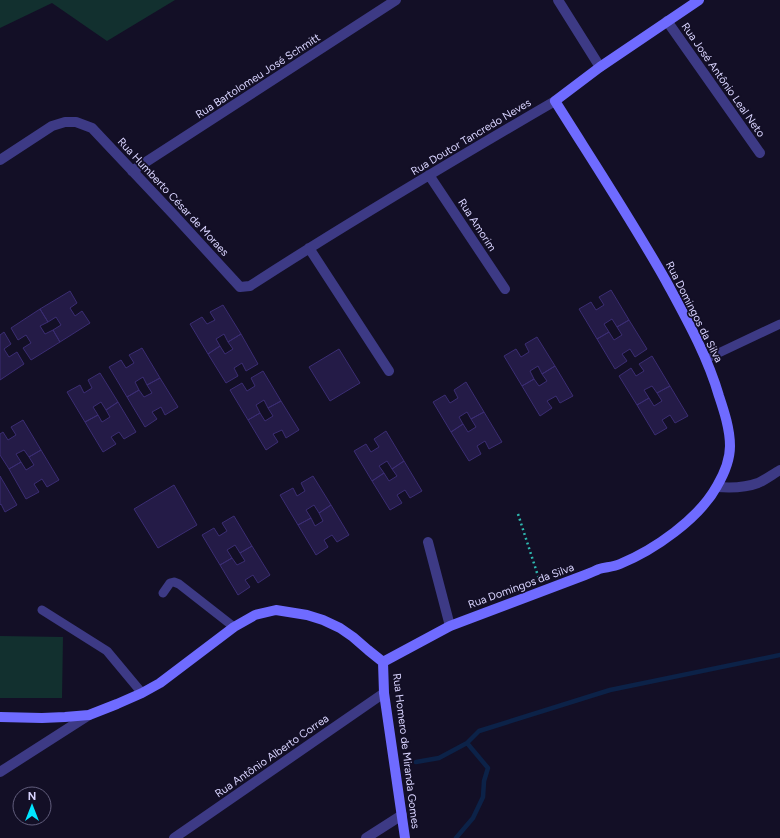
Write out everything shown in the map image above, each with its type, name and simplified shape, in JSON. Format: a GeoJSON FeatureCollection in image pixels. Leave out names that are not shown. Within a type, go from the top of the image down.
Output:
{"type":"FeatureCollection","features":[{"type":"Feature","properties":{"kind":"street","name":"Rua Bartolomeu José Schmitt"},"geometry":{"type":"LineString","coordinates":[[132,171],[396,0]]}},
{"type":"Feature","properties":{"kind":"street"},"geometry":{"type":"LineString","coordinates":[[558,0],[600,67]]}},
{"type":"Feature","properties":{"kind":"street","name":"Rua Doutor Tancredo Neves"},"geometry":{"type":"LineString","coordinates":[[250,286],[309,248],[555,101],[600,67],[698,0]]}},
{"type":"Feature","properties":{"kind":"street","name":"Rua José Antônio Leal Neto"},"geometry":{"type":"LineString","coordinates":[[667,21],[760,152]]}},
{"type":"Feature","properties":{"kind":"street","name":"Rua Domingos da Silva"},"geometry":{"type":"LineString","coordinates":[[383,662],[450,626],[600,569],[618,565],[656,546],[688,521],[703,505],[717,487],[727,462],[730,446],[728,428],[722,404],[715,381],[693,331],[654,260],[555,101]]}},
{"type":"Feature","properties":{"kind":"street","name":"Rua Humberto César de Moraes"},"geometry":{"type":"LineString","coordinates":[[0,160],[52,126],[65,122],[76,122],[92,128],[240,287],[250,286]]}},
{"type":"Feature","properties":{"kind":"street","name":"Rua Amorim"},"geometry":{"type":"LineString","coordinates":[[430,175],[505,289]]}},
{"type":"Feature","properties":{"kind":"street"},"geometry":{"type":"LineString","coordinates":[[309,248],[389,371]]}},
{"type":"Feature","properties":{"kind":"street"},"geometry":{"type":"LineString","coordinates":[[717,487],[730,488],[758,483],[780,470]]}},
{"type":"Feature","properties":{"kind":"street"},"geometry":{"type":"LineString","coordinates":[[428,542],[450,626]]}},
{"type":"Feature","properties":{"kind":"street","name":"Rua Homero de Miranda Gomes"},"geometry":{"type":"LineString","coordinates":[[0,717],[42,718],[89,715],[142,693],[160,682],[234,627],[255,615],[276,610],[307,615],[323,620],[340,628],[383,662],[384,693],[405,838]]}},
{"type":"Feature","properties":{"kind":"street","name":"Rua Antônio Alberto Correa"},"geometry":{"type":"LineString","coordinates":[[174,838],[384,693]]}},
{"type":"Feature","properties":{"kind":"street"},"geometry":{"type":"LineString","coordinates":[[0,772],[89,715]]}},
{"type":"Feature","properties":{"kind":"street"},"geometry":{"type":"LineString","coordinates":[[366,838],[402,815]]}},
{"type":"Feature","properties":{"kind":"lane"},"geometry":{"type":"LineString","coordinates":[[706,359],[780,324]]}},
{"type":"Feature","properties":{"kind":"lane"},"geometry":{"type":"LineString","coordinates":[[163,593],[170,583],[174,582],[179,584],[234,627]]}},
{"type":"Feature","properties":{"kind":"lane"},"geometry":{"type":"LineString","coordinates":[[42,610],[108,651],[142,693]]}},
{"type":"Feature","properties":{"kind":"path"},"geometry":{"type":"LineString","coordinates":[[518,514],[544,590]]}},
{"type":"Feature","properties":{"kind":"green space"},"geometry":{"type":"Polygon","coordinates":[[[0,0],[175,0],[107,41],[52,3],[0,28],[0,0]]]}},
{"type":"Feature","properties":{"kind":"green space"},"geometry":{"type":"Polygon","coordinates":[[[0,636],[63,637],[62,698],[0,698],[0,636]]]}},
{"type":"Feature","properties":{"kind":"building"},"geometry":{"type":"Polygon","coordinates":[[[611,290],[629,320],[617,327],[612,319],[604,324],[609,332],[597,339],[579,309],[591,302],[596,310],[604,305],[599,297],[611,290]]]}},
{"type":"Feature","properties":{"kind":"building"},"geometry":{"type":"Polygon","coordinates":[[[70,291],[77,303],[70,308],[75,316],[82,311],[90,323],[60,342],[53,330],[61,325],[56,317],[48,322],[40,309],[70,291]]]}},
{"type":"Feature","properties":{"kind":"building"},"geometry":{"type":"Polygon","coordinates":[[[223,305],[241,334],[228,342],[224,334],[216,339],[220,346],[208,354],[190,324],[202,317],[207,324],[215,320],[210,312],[223,305]]]}},
{"type":"Feature","properties":{"kind":"building"},"geometry":{"type":"Polygon","coordinates":[[[40,309],[48,322],[40,326],[45,334],[53,330],[60,342],[31,360],[23,348],[31,343],[26,335],[18,340],[11,328],[40,309]]]}},
{"type":"Feature","properties":{"kind":"building"},"geometry":{"type":"Polygon","coordinates":[[[629,320],[647,349],[635,357],[630,349],[622,354],[627,361],[615,369],[597,339],[609,332],[614,340],[622,335],[617,327],[629,320]]]}},
{"type":"Feature","properties":{"kind":"building"},"geometry":{"type":"Polygon","coordinates":[[[4,332],[11,344],[4,349],[9,357],[17,352],[24,364],[0,380],[0,335],[4,332]]]}},
{"type":"Feature","properties":{"kind":"building"},"geometry":{"type":"Polygon","coordinates":[[[241,334],[258,364],[246,371],[242,363],[234,368],[238,376],[226,383],[208,354],[220,346],[225,354],[233,349],[228,342],[241,334]]]}},
{"type":"Feature","properties":{"kind":"building"},"geometry":{"type":"Polygon","coordinates":[[[537,337],[555,366],[542,374],[538,366],[530,371],[534,379],[522,386],[504,356],[516,349],[521,357],[529,352],[525,344],[537,337]]]}},
{"type":"Feature","properties":{"kind":"building"},"geometry":{"type":"Polygon","coordinates":[[[142,348],[160,378],[147,385],[143,377],[135,382],[139,390],[127,397],[109,367],[121,360],[126,368],[134,363],[129,355],[142,348]]]}},
{"type":"Feature","properties":{"kind":"building"},"geometry":{"type":"Polygon","coordinates":[[[339,349],[360,383],[330,401],[309,367],[339,349]]]}},
{"type":"Feature","properties":{"kind":"building"},"geometry":{"type":"Polygon","coordinates":[[[652,356],[670,386],[657,393],[652,386],[644,390],[649,398],[637,405],[619,376],[631,368],[636,376],[644,371],[639,364],[652,356]]]}},
{"type":"Feature","properties":{"kind":"building"},"geometry":{"type":"Polygon","coordinates":[[[555,366],[573,396],[560,403],[556,396],[547,401],[552,408],[540,416],[522,386],[534,379],[539,386],[547,381],[542,374],[555,366]]]}},
{"type":"Feature","properties":{"kind":"building"},"geometry":{"type":"Polygon","coordinates":[[[263,371],[281,401],[268,408],[264,400],[256,405],[260,413],[248,420],[230,390],[242,383],[247,391],[255,386],[251,378],[263,371]]]}},
{"type":"Feature","properties":{"kind":"building"},"geometry":{"type":"Polygon","coordinates":[[[100,373],[118,402],[106,410],[101,402],[93,407],[98,415],[85,422],[67,392],[80,385],[84,393],[92,388],[88,380],[100,373]]]}},
{"type":"Feature","properties":{"kind":"building"},"geometry":{"type":"Polygon","coordinates":[[[160,378],[178,407],[165,415],[161,407],[152,412],[157,419],[145,427],[127,397],[139,390],[144,397],[152,393],[147,385],[160,378]]]}},
{"type":"Feature","properties":{"kind":"building"},"geometry":{"type":"Polygon","coordinates":[[[466,382],[484,412],[471,419],[467,412],[459,417],[463,424],[451,432],[433,402],[445,395],[450,403],[458,398],[454,390],[466,382]]]}},
{"type":"Feature","properties":{"kind":"building"},"geometry":{"type":"Polygon","coordinates":[[[670,386],[688,416],[675,423],[670,415],[662,420],[667,428],[655,435],[637,405],[649,398],[654,406],[662,401],[657,393],[670,386]]]}},
{"type":"Feature","properties":{"kind":"building"},"geometry":{"type":"Polygon","coordinates":[[[281,401],[299,430],[286,438],[282,430],[273,434],[278,442],[266,450],[248,420],[260,413],[265,421],[273,416],[268,408],[281,401]]]}},
{"type":"Feature","properties":{"kind":"building"},"geometry":{"type":"Polygon","coordinates":[[[118,402],[136,432],[124,439],[119,432],[111,437],[116,444],[103,452],[85,422],[98,415],[102,422],[110,417],[106,410],[118,402]]]}},
{"type":"Feature","properties":{"kind":"building"},"geometry":{"type":"Polygon","coordinates":[[[484,412],[502,442],[489,449],[485,441],[477,446],[481,454],[469,461],[451,432],[463,424],[468,432],[476,427],[471,419],[484,412]]]}},
{"type":"Feature","properties":{"kind":"building"},"geometry":{"type":"Polygon","coordinates":[[[23,420],[41,450],[29,457],[24,450],[16,454],[21,462],[9,469],[0,455],[0,434],[3,432],[8,440],[16,435],[11,427],[23,420]]]}},
{"type":"Feature","properties":{"kind":"building"},"geometry":{"type":"Polygon","coordinates":[[[386,431],[404,461],[392,469],[387,461],[379,466],[384,473],[372,481],[354,451],[366,444],[371,452],[379,447],[374,439],[386,431]]]}},
{"type":"Feature","properties":{"kind":"building"},"geometry":{"type":"Polygon","coordinates":[[[41,450],[59,480],[47,487],[42,479],[34,484],[39,492],[26,499],[9,469],[21,462],[26,470],[34,465],[29,457],[41,450]]]}},
{"type":"Feature","properties":{"kind":"building"},"geometry":{"type":"Polygon","coordinates":[[[404,461],[422,491],[410,498],[405,490],[397,495],[402,503],[390,510],[372,481],[384,473],[389,481],[397,476],[392,469],[404,461]]]}},
{"type":"Feature","properties":{"kind":"building"},"geometry":{"type":"Polygon","coordinates":[[[0,476],[17,505],[5,512],[1,504],[0,505],[0,476]]]}},
{"type":"Feature","properties":{"kind":"building"},"geometry":{"type":"Polygon","coordinates":[[[313,476],[331,505],[319,513],[314,505],[306,510],[311,518],[298,525],[280,495],[293,488],[297,496],[305,491],[301,483],[313,476]]]}},
{"type":"Feature","properties":{"kind":"building"},"geometry":{"type":"Polygon","coordinates":[[[174,485],[197,525],[158,548],[134,509],[174,485]]]}},
{"type":"Feature","properties":{"kind":"building"},"geometry":{"type":"Polygon","coordinates":[[[331,505],[349,535],[337,542],[332,535],[324,540],[328,547],[316,555],[298,525],[311,518],[315,526],[323,521],[319,513],[331,505]]]}},
{"type":"Feature","properties":{"kind":"building"},"geometry":{"type":"Polygon","coordinates":[[[234,516],[252,546],[240,553],[235,545],[227,550],[232,558],[220,565],[202,535],[214,528],[219,536],[227,531],[222,523],[234,516]]]}},
{"type":"Feature","properties":{"kind":"building"},"geometry":{"type":"Polygon","coordinates":[[[252,546],[270,575],[258,583],[253,575],[245,580],[250,587],[238,595],[220,565],[232,558],[237,565],[245,561],[240,553],[252,546]]]}},
{"type":"Feature","properties":{"kind":"waterway"},"geometry":{"type":"LineString","coordinates":[[416,762],[439,758],[467,743],[479,731],[610,690],[780,655]]}},
{"type":"Feature","properties":{"kind":"waterway"},"geometry":{"type":"LineString","coordinates":[[456,838],[473,818],[483,797],[484,781],[488,768],[467,743]]}}]}
